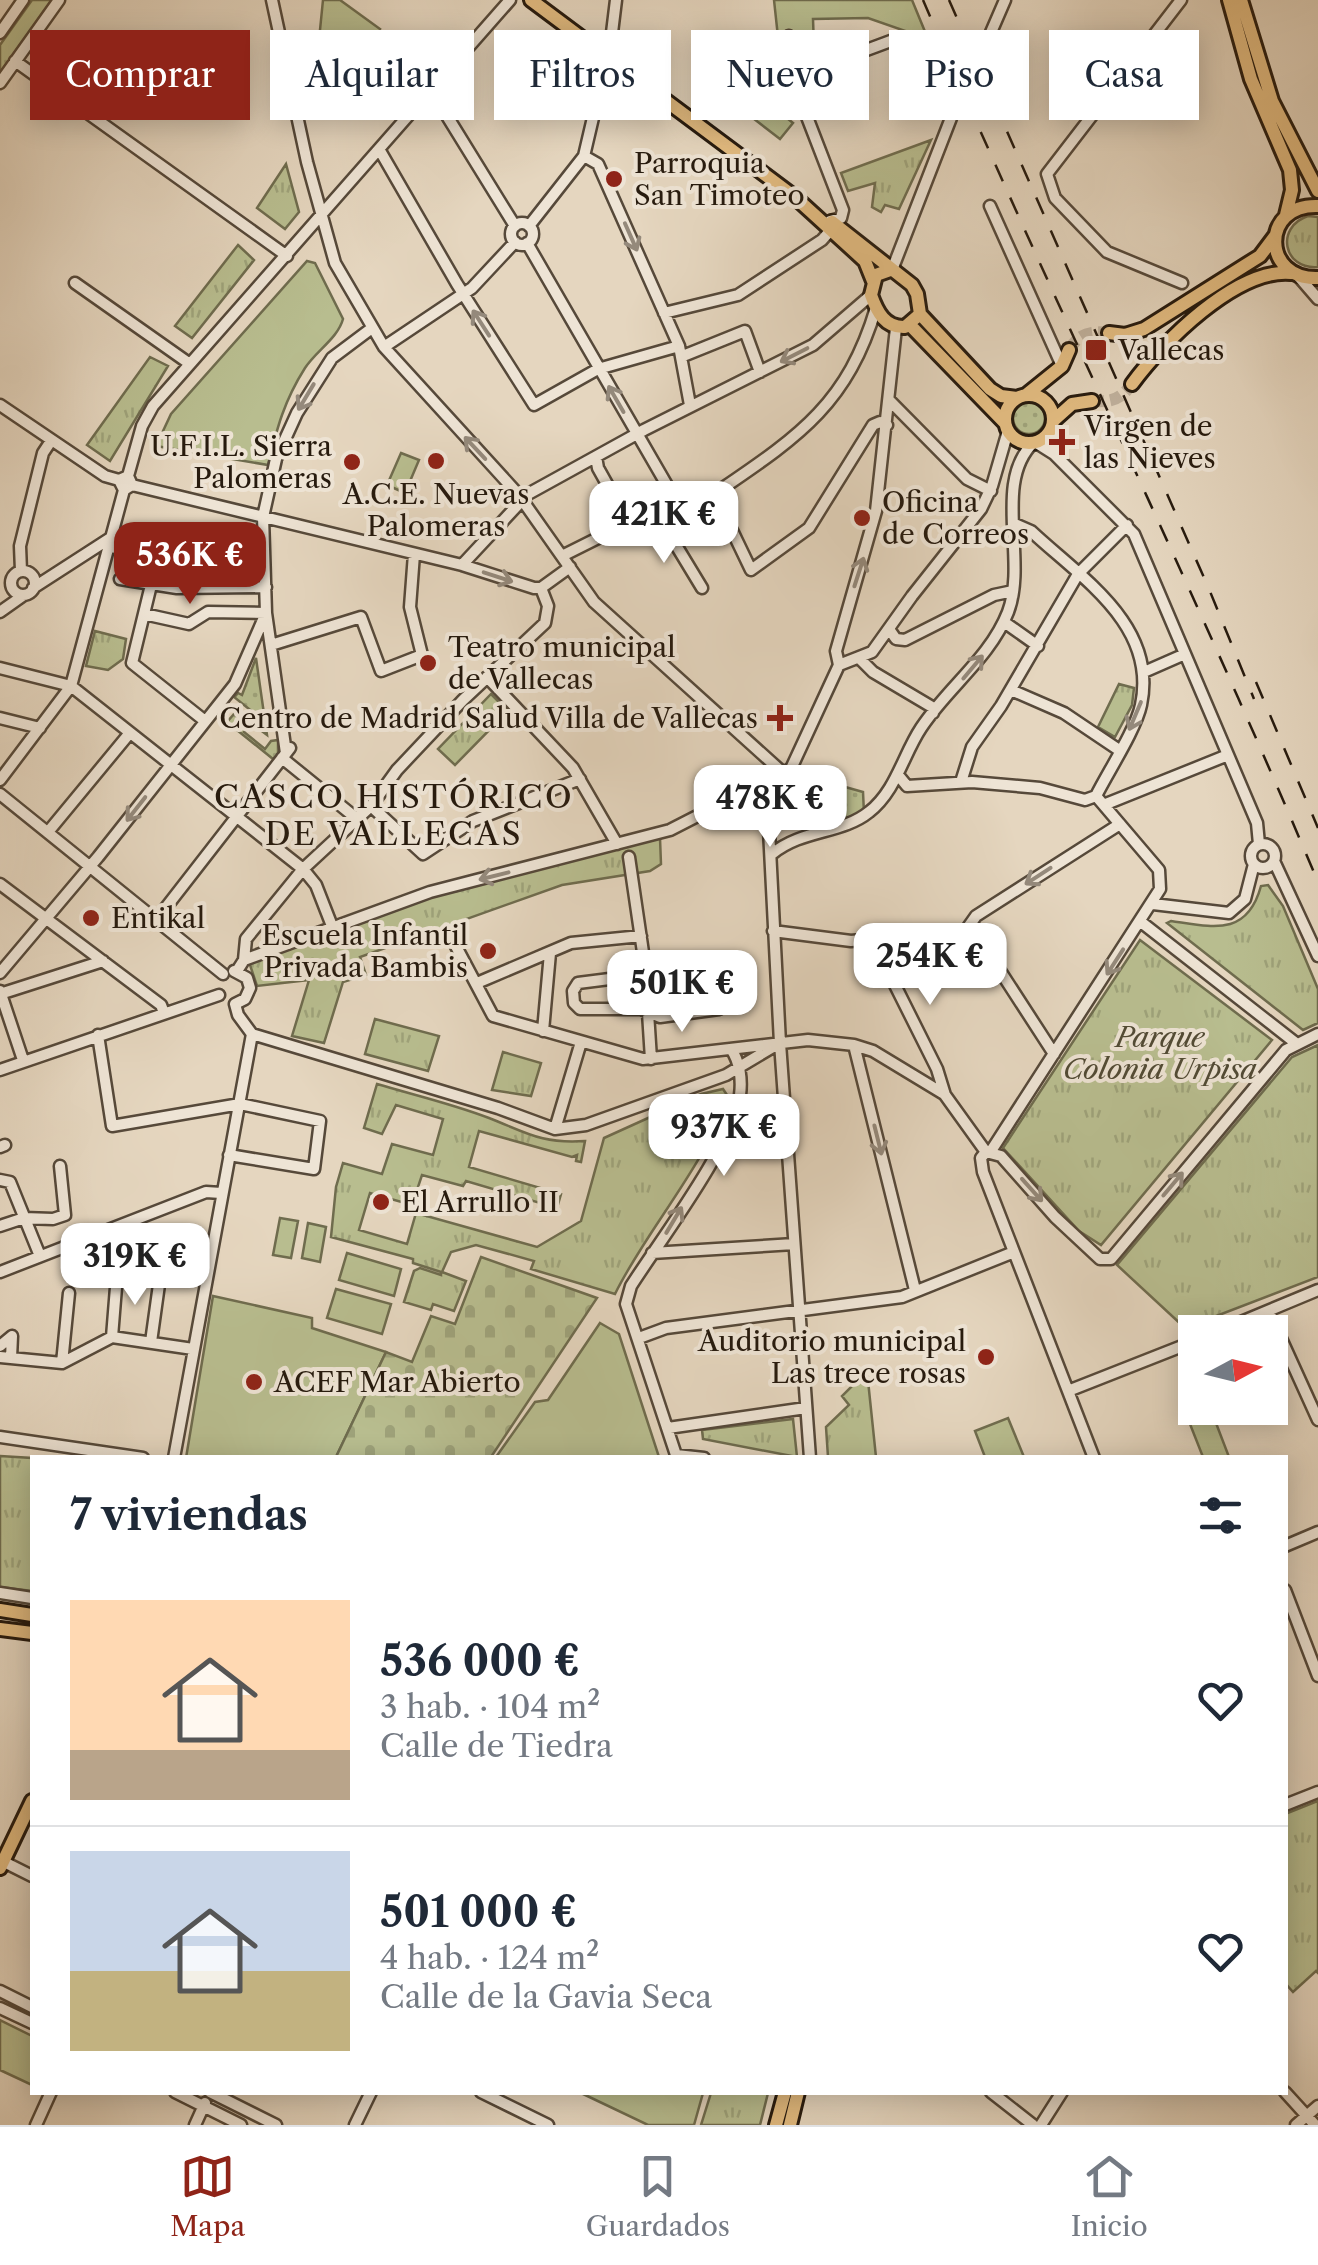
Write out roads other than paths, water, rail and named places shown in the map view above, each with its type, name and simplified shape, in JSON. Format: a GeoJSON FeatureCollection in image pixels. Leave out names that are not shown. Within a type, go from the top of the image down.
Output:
{"type":"FeatureCollection","features":[{"type":"Feature","properties":{"kind":"main road"},"geometry":{"type":"LineString","coordinates":[[531,0],[574,30]]}},
{"type":"Feature","properties":{"kind":"main road"},"geometry":{"type":"LineString","coordinates":[[1109,333],[1125,335],[1144,329],[1260,256],[1286,215],[1292,190],[1290,170],[1251,78],[1230,0]]}},
{"type":"Feature","properties":{"kind":"main road"},"geometry":{"type":"LineString","coordinates":[[1241,0],[1272,101],[1318,191]]}},
{"type":"Feature","properties":{"kind":"main road"},"geometry":{"type":"LineString","coordinates":[[671,102],[830,226],[865,262],[884,320],[909,322],[1000,396],[1045,401],[1052,424]]}},
{"type":"Feature","properties":{"kind":"main road"},"geometry":{"type":"LineString","coordinates":[[1286,215],[1298,208],[1318,206]]}},
{"type":"Feature","properties":{"kind":"main road"},"geometry":{"type":"LineString","coordinates":[[830,226],[879,257],[912,285],[917,294],[909,322]]}},
{"type":"Feature","properties":{"kind":"main road"},"geometry":{"type":"LineString","coordinates":[[1275,236],[1278,256],[1295,274]]}},
{"type":"Feature","properties":{"kind":"main road"},"geometry":{"type":"LineString","coordinates":[[873,295],[881,271],[891,270]]}},
{"type":"Feature","properties":{"kind":"main road"},"geometry":{"type":"LineString","coordinates":[[1132,384],[1159,349],[1204,310],[1266,276],[1295,274],[1318,278]]}},
{"type":"Feature","properties":{"kind":"main road"},"geometry":{"type":"LineString","coordinates":[[909,322],[1019,441],[1043,438],[1072,404],[1092,401]]}},
{"type":"Feature","properties":{"kind":"main road"},"geometry":{"type":"LineString","coordinates":[[1006,427],[1006,410],[1062,366],[1070,350]]}},
{"type":"Feature","properties":{"kind":"main road"},"geometry":{"type":"LineString","coordinates":[[0,1610],[30,1615]]}},
{"type":"Feature","properties":{"kind":"main road"},"geometry":{"type":"LineString","coordinates":[[0,1628],[30,1633]]}},
{"type":"Feature","properties":{"kind":"main road"},"geometry":{"type":"LineString","coordinates":[[1,1864],[30,1805]]}},
{"type":"Feature","properties":{"kind":"main road"},"geometry":{"type":"LineString","coordinates":[[776,2125],[784,2095]]}},
{"type":"Feature","properties":{"kind":"main road"},"geometry":{"type":"LineString","coordinates":[[790,2125],[797,2095]]}},
{"type":"Feature","properties":{"kind":"street"},"geometry":{"type":"LineString","coordinates":[[0,32],[23,0]]}},
{"type":"Feature","properties":{"kind":"street"},"geometry":{"type":"LineString","coordinates":[[0,83],[58,0]]}},
{"type":"Feature","properties":{"kind":"street"},"geometry":{"type":"LineString","coordinates":[[272,0],[320,217],[334,262],[384,348],[522,499],[594,602],[786,771]]}},
{"type":"Feature","properties":{"kind":"street"},"geometry":{"type":"LineString","coordinates":[[474,41],[510,0]]}},
{"type":"Feature","properties":{"kind":"street"},"geometry":{"type":"LineString","coordinates":[[612,30],[616,0]]}},
{"type":"Feature","properties":{"kind":"street"},"geometry":{"type":"LineString","coordinates":[[992,30],[1005,0]]}},
{"type":"Feature","properties":{"kind":"street"},"geometry":{"type":"LineString","coordinates":[[1177,281],[1107,252],[1054,198],[1047,174],[1181,0]]}},
{"type":"Feature","properties":{"kind":"street"},"geometry":{"type":"LineString","coordinates":[[869,49],[896,39],[922,46],[951,118],[891,270]]}},
{"type":"Feature","properties":{"kind":"street"},"geometry":{"type":"LineString","coordinates":[[15,61],[287,256]]}},
{"type":"Feature","properties":{"kind":"street"},"geometry":{"type":"LineString","coordinates":[[0,780],[71,686],[142,426],[153,406],[405,120]]}},
{"type":"Feature","properties":{"kind":"street"},"geometry":{"type":"LineString","coordinates":[[449,120],[514,226],[512,236],[521,243],[683,514]]}},
{"type":"Feature","properties":{"kind":"street"},"geometry":{"type":"LineString","coordinates":[[529,226],[584,156],[592,120]]}},
{"type":"Feature","properties":{"kind":"street"},"geometry":{"type":"LineString","coordinates":[[664,313],[738,295],[822,240],[830,226],[841,218],[842,210],[808,120]]}},
{"type":"Feature","properties":{"kind":"street"},"geometry":{"type":"LineString","coordinates":[[379,149],[534,406],[598,369],[681,351],[744,331],[760,372]]}},
{"type":"Feature","properties":{"kind":"street"},"geometry":{"type":"LineString","coordinates":[[584,156],[598,164],[681,351],[690,406]]}},
{"type":"Feature","properties":{"kind":"street"},"geometry":{"type":"LineString","coordinates":[[990,206],[1062,366]]}},
{"type":"Feature","properties":{"kind":"street"},"geometry":{"type":"LineString","coordinates":[[384,348],[463,294],[532,235],[524,223],[514,226]]}},
{"type":"Feature","properties":{"kind":"street"},"geometry":{"type":"LineString","coordinates":[[1295,274],[1318,299]]}},
{"type":"Feature","properties":{"kind":"street"},"geometry":{"type":"LineString","coordinates":[[75,283],[190,364]]}},
{"type":"Feature","properties":{"kind":"street"},"geometry":{"type":"LineString","coordinates":[[462,565],[522,499],[690,406],[813,345],[873,295]]}},
{"type":"Feature","properties":{"kind":"street"},"geometry":{"type":"LineString","coordinates":[[702,588],[665,527],[804,430],[835,396],[864,346],[873,295]]}},
{"type":"Feature","properties":{"kind":"street"},"geometry":{"type":"LineString","coordinates":[[810,1455],[769,830],[786,771],[839,666],[836,651],[872,533],[890,401],[909,322]]}},
{"type":"Feature","properties":{"kind":"street"},"geometry":{"type":"LineString","coordinates":[[356,818],[286,753],[266,613],[263,517],[284,438],[312,387],[332,358],[372,328]]}},
{"type":"Feature","properties":{"kind":"street"},"geometry":{"type":"LineString","coordinates":[[890,401],[967,480],[990,490]]}},
{"type":"Feature","properties":{"kind":"street"},"geometry":{"type":"LineString","coordinates":[[0,405],[105,476],[462,565],[537,588],[548,606],[545,623],[397,770],[371,806],[303,869],[246,939],[244,960],[237,971],[222,974],[0,794]]}},
{"type":"Feature","properties":{"kind":"street"},"geometry":{"type":"LineString","coordinates":[[714,494],[751,570],[808,528],[873,426],[880,422],[888,425]]}},
{"type":"Feature","properties":{"kind":"street"},"geometry":{"type":"LineString","coordinates":[[1052,424],[1054,454]]}},
{"type":"Feature","properties":{"kind":"street"},"geometry":{"type":"LineString","coordinates":[[839,666],[872,652],[981,510],[1006,427]]}},
{"type":"Feature","properties":{"kind":"street"},"geometry":{"type":"LineString","coordinates":[[26,588],[20,546],[43,454],[52,442]]}},
{"type":"Feature","properties":{"kind":"street"},"geometry":{"type":"LineString","coordinates":[[772,854],[784,843],[858,819],[874,807],[898,775],[922,727],[978,662],[1004,622],[1013,591],[1012,489],[1024,454],[1034,442],[1054,454],[1126,525],[1139,545],[1257,822],[1259,844],[1251,853],[1254,864],[1245,898],[1229,913],[1153,904]]}},
{"type":"Feature","properties":{"kind":"street"},"geometry":{"type":"LineString","coordinates":[[562,556],[627,520],[598,468],[596,457]]}},
{"type":"Feature","properties":{"kind":"street"},"geometry":{"type":"LineString","coordinates":[[1015,524],[1031,531],[1118,612],[1138,644],[1144,672],[1140,710],[1094,797]]}},
{"type":"Feature","properties":{"kind":"street"},"geometry":{"type":"LineString","coordinates":[[961,782],[972,747],[1012,690],[1078,574],[1126,525]]}},
{"type":"Feature","properties":{"kind":"street"},"geometry":{"type":"LineString","coordinates":[[0,612],[26,588],[112,542],[210,561],[208,587]]}},
{"type":"Feature","properties":{"kind":"street"},"geometry":{"type":"LineString","coordinates":[[271,646],[361,617],[381,671],[422,655],[410,607],[414,554]]}},
{"type":"Feature","properties":{"kind":"street"},"geometry":{"type":"LineString","coordinates":[[537,588],[570,567]]}},
{"type":"Feature","properties":{"kind":"street"},"geometry":{"type":"LineString","coordinates":[[21,571],[12,578],[26,588]]}},
{"type":"Feature","properties":{"kind":"street"},"geometry":{"type":"LineString","coordinates":[[120,579],[151,585],[266,587]]}},
{"type":"Feature","properties":{"kind":"street"},"geometry":{"type":"LineString","coordinates":[[151,585],[132,663],[205,721]]}},
{"type":"Feature","properties":{"kind":"street"},"geometry":{"type":"LineString","coordinates":[[889,629],[896,639],[909,639],[994,595],[1013,591]]}},
{"type":"Feature","properties":{"kind":"street"},"geometry":{"type":"LineString","coordinates":[[144,614],[188,624],[208,612],[266,613]]}},
{"type":"Feature","properties":{"kind":"street"},"geometry":{"type":"LineString","coordinates":[[0,972],[235,684],[266,613]]}},
{"type":"Feature","properties":{"kind":"street"},"geometry":{"type":"LineString","coordinates":[[1004,622],[1038,646]]}},
{"type":"Feature","properties":{"kind":"street"},"geometry":{"type":"LineString","coordinates":[[1144,672],[1185,654]]}},
{"type":"Feature","properties":{"kind":"street"},"geometry":{"type":"LineString","coordinates":[[860,659],[872,672],[932,707],[933,713]]}},
{"type":"Feature","properties":{"kind":"street"},"geometry":{"type":"LineString","coordinates":[[0,668],[71,686],[303,869],[316,885],[332,926]]}},
{"type":"Feature","properties":{"kind":"street"},"geometry":{"type":"LineString","coordinates":[[487,677],[580,779],[617,844]]}},
{"type":"Feature","properties":{"kind":"street"},"geometry":{"type":"LineString","coordinates":[[1012,690],[1064,714],[1119,750]]}},
{"type":"Feature","properties":{"kind":"street"},"geometry":{"type":"LineString","coordinates":[[0,718],[40,728]]}},
{"type":"Feature","properties":{"kind":"street"},"geometry":{"type":"LineString","coordinates":[[48,832],[129,734]]}},
{"type":"Feature","properties":{"kind":"street"},"geometry":{"type":"LineString","coordinates":[[157,918],[286,753]]}},
{"type":"Feature","properties":{"kind":"street"},"geometry":{"type":"LineString","coordinates":[[1106,804],[1228,755]]}},
{"type":"Feature","properties":{"kind":"street"},"geometry":{"type":"LineString","coordinates":[[244,960],[430,892],[683,824],[786,771]]}},
{"type":"Feature","properties":{"kind":"street"},"geometry":{"type":"LineString","coordinates":[[898,775],[902,784],[910,786],[961,782],[1040,788],[1080,799],[1094,797],[1106,804],[1159,870],[1160,888],[1153,904],[981,1158],[982,1172],[1093,1455]]}},
{"type":"Feature","properties":{"kind":"street"},"geometry":{"type":"LineString","coordinates":[[371,806],[423,854],[473,821],[580,779]]}},
{"type":"Feature","properties":{"kind":"street"},"geometry":{"type":"LineString","coordinates":[[773,821],[778,832],[796,839]]}},
{"type":"Feature","properties":{"kind":"street"},"geometry":{"type":"LineString","coordinates":[[890,972],[964,934],[976,916],[1120,824]]}},
{"type":"Feature","properties":{"kind":"street"},"geometry":{"type":"LineString","coordinates":[[1259,844],[1271,846],[1275,853],[1274,862],[1318,956]]}},
{"type":"Feature","properties":{"kind":"street"},"geometry":{"type":"LineString","coordinates":[[629,857],[646,974],[651,1060]]}},
{"type":"Feature","properties":{"kind":"street"},"geometry":{"type":"LineString","coordinates":[[1254,864],[1265,868],[1274,862]]}},
{"type":"Feature","properties":{"kind":"street"},"geometry":{"type":"LineString","coordinates":[[0,884],[161,1005],[164,1013]]}},
{"type":"Feature","properties":{"kind":"street"},"geometry":{"type":"LineString","coordinates":[[1141,922],[1297,1044]]}},
{"type":"Feature","properties":{"kind":"street"},"geometry":{"type":"LineString","coordinates":[[971,926],[1054,1054]]}},
{"type":"Feature","properties":{"kind":"street"},"geometry":{"type":"LineString","coordinates":[[773,931],[851,941],[872,939],[937,1069],[945,1095]]}},
{"type":"Feature","properties":{"kind":"street"},"geometry":{"type":"LineString","coordinates":[[450,935],[494,1016],[636,1058],[651,1060],[808,1040],[872,1051],[945,1095],[989,1151],[1001,1156],[1055,1217],[1100,1259],[1110,1259],[1275,1063],[1297,1044],[1318,1034]]}},
{"type":"Feature","properties":{"kind":"street"},"geometry":{"type":"LineString","coordinates":[[476,983],[571,942],[641,936]]}},
{"type":"Feature","properties":{"kind":"street"},"geometry":{"type":"LineString","coordinates":[[543,1031],[550,953]]}},
{"type":"Feature","properties":{"kind":"street"},"geometry":{"type":"LineString","coordinates":[[23,1060],[0,993],[103,961]]}},
{"type":"Feature","properties":{"kind":"street"},"geometry":{"type":"LineString","coordinates":[[719,1009],[660,1017],[640,1009],[580,1009],[574,1004],[572,991],[578,983],[720,965]]}},
{"type":"Feature","properties":{"kind":"street"},"geometry":{"type":"LineString","coordinates":[[222,974],[217,985],[219,995],[235,1004],[245,998],[250,988],[247,978],[237,971]]}},
{"type":"Feature","properties":{"kind":"street"},"geometry":{"type":"LineString","coordinates":[[0,1070],[219,995]]}},
{"type":"Feature","properties":{"kind":"street"},"geometry":{"type":"LineString","coordinates":[[235,1004],[252,1034],[498,1108],[555,1130],[620,1114],[739,1069],[780,1043]]}},
{"type":"Feature","properties":{"kind":"street"},"geometry":{"type":"LineString","coordinates":[[98,1034],[112,1126],[240,1104],[320,1120],[314,1169],[230,1155]]}},
{"type":"Feature","properties":{"kind":"street"},"geometry":{"type":"LineString","coordinates":[[175,1455],[252,1034]]}},
{"type":"Feature","properties":{"kind":"street"},"geometry":{"type":"LineString","coordinates":[[555,1130],[581,1042]]}},
{"type":"Feature","properties":{"kind":"street"},"geometry":{"type":"LineString","coordinates":[[854,1046],[915,1290]]}},
{"type":"Feature","properties":{"kind":"street"},"geometry":{"type":"LineString","coordinates":[[677,1455],[626,1304],[631,1286],[728,1130],[740,1096],[739,1069],[732,1049]]}},
{"type":"Feature","properties":{"kind":"street"},"geometry":{"type":"LineString","coordinates":[[0,1226],[24,1218],[53,1219],[65,1214],[60,1166]]}},
{"type":"Feature","properties":{"kind":"street"},"geometry":{"type":"LineString","coordinates":[[0,1180],[10,1182],[40,1256]]}},
{"type":"Feature","properties":{"kind":"street"},"geometry":{"type":"LineString","coordinates":[[0,1272],[206,1192],[221,1194]]}},
{"type":"Feature","properties":{"kind":"street"},"geometry":{"type":"LineString","coordinates":[[652,1253],[794,1244]]}},
{"type":"Feature","properties":{"kind":"street"},"geometry":{"type":"LineString","coordinates":[[639,1338],[666,1328],[886,1300],[1014,1252]]}},
{"type":"Feature","properties":{"kind":"street"},"geometry":{"type":"LineString","coordinates":[[150,1342],[162,1263]]}},
{"type":"Feature","properties":{"kind":"street"},"geometry":{"type":"LineString","coordinates":[[112,1337],[118,1275]]}},
{"type":"Feature","properties":{"kind":"street"},"geometry":{"type":"LineString","coordinates":[[1261,1315],[1318,1290]]}},
{"type":"Feature","properties":{"kind":"street"},"geometry":{"type":"LineString","coordinates":[[62,1363],[69,1293]]}},
{"type":"Feature","properties":{"kind":"street"},"geometry":{"type":"LineString","coordinates":[[1269,1312],[1318,1420]]}},
{"type":"Feature","properties":{"kind":"street"},"geometry":{"type":"LineString","coordinates":[[0,1346],[12,1336],[6,1357],[62,1363],[112,1337],[193,1349]]}},
{"type":"Feature","properties":{"kind":"street"},"geometry":{"type":"LineString","coordinates":[[1068,1391],[1178,1348]]}},
{"type":"Feature","properties":{"kind":"street"},"geometry":{"type":"LineString","coordinates":[[668,1428],[806,1408]]}},
{"type":"Feature","properties":{"kind":"street"},"geometry":{"type":"LineString","coordinates":[[0,1437],[123,1455]]}},
{"type":"Feature","properties":{"kind":"street"},"geometry":{"type":"LineString","coordinates":[[1288,1545],[1318,1532]]}},
{"type":"Feature","properties":{"kind":"street"},"geometry":{"type":"LineString","coordinates":[[0,1593],[30,1598]]}},
{"type":"Feature","properties":{"kind":"street"},"geometry":{"type":"LineString","coordinates":[[1288,1598],[1318,1676]]}},
{"type":"Feature","properties":{"kind":"street"},"geometry":{"type":"LineString","coordinates":[[1288,1804],[1318,1792]]}},
{"type":"Feature","properties":{"kind":"street"},"geometry":{"type":"LineString","coordinates":[[1,1864],[30,1875]]}},
{"type":"Feature","properties":{"kind":"street"},"geometry":{"type":"LineString","coordinates":[[0,1991],[30,2006]]}},
{"type":"Feature","properties":{"kind":"street"},"geometry":{"type":"LineString","coordinates":[[0,2008],[30,2022]]}},
{"type":"Feature","properties":{"kind":"street"},"geometry":{"type":"LineString","coordinates":[[36,2125],[50,2095]]}},
{"type":"Feature","properties":{"kind":"street"},"geometry":{"type":"LineString","coordinates":[[181,2095],[241,2125]]}},
{"type":"Feature","properties":{"kind":"street"},"geometry":{"type":"LineString","coordinates":[[195,2125],[209,2095]]}},
{"type":"Feature","properties":{"kind":"street"},"geometry":{"type":"LineString","coordinates":[[214,2095],[276,2125]]}},
{"type":"Feature","properties":{"kind":"street"},"geometry":{"type":"LineString","coordinates":[[355,2125],[370,2095]]}},
{"type":"Feature","properties":{"kind":"street"},"geometry":{"type":"LineString","coordinates":[[487,2095],[548,2125]]}},
{"type":"Feature","properties":{"kind":"street"},"geometry":{"type":"LineString","coordinates":[[995,2095],[1033,2125]]}},
{"type":"Feature","properties":{"kind":"street"},"geometry":{"type":"LineString","coordinates":[[1041,2125],[1060,2095]]}},
{"type":"Feature","properties":{"kind":"street"},"geometry":{"type":"LineString","coordinates":[[1288,2095],[1311,2121]]}},
{"type":"Feature","properties":{"kind":"street"},"geometry":{"type":"LineString","coordinates":[[1311,2121],[1318,2106]]}},
{"type":"Feature","properties":{"kind":"street"},"geometry":{"type":"LineString","coordinates":[[1296,2125],[1311,2121]]}},
{"type":"Feature","properties":{"kind":"tunnel"},"geometry":{"type":"LineString","coordinates":[[1069,350],[1086,334],[1109,333]]}},
{"type":"Feature","properties":{"kind":"tunnel"},"geometry":{"type":"LineString","coordinates":[[1092,401],[1115,399],[1132,384]]}},
{"type":"Feature","properties":{"kind":"railway"},"geometry":{"type":"LineString","coordinates":[[923,0],[1318,882]]}},
{"type":"Feature","properties":{"kind":"railway"},"geometry":{"type":"LineString","coordinates":[[949,0],[1254,699]]}},
{"type":"Feature","properties":{"kind":"railway"},"geometry":{"type":"LineString","coordinates":[[1256,682],[1318,828]]}},
{"type":"Feature","properties":{"kind":"place","name":"Parroquia San Timoteo"},"geometry":{"type":"Point","coordinates":[614,179]}},
{"type":"Feature","properties":{"kind":"place","name":"Vallecas"},"geometry":{"type":"Point","coordinates":[1096,350]}},
{"type":"Feature","properties":{"kind":"place","name":"Virgen de las Nieves"},"geometry":{"type":"Point","coordinates":[1062,442]}},
{"type":"Feature","properties":{"kind":"place","name":"A.C.E. Nuevas Palomeras"},"geometry":{"type":"Point","coordinates":[436,461]}},
{"type":"Feature","properties":{"kind":"place","name":"U.F.I.L. Sierra Palomeras"},"geometry":{"type":"Point","coordinates":[352,462]}},
{"type":"Feature","properties":{"kind":"place","name":"Oficina de Correos"},"geometry":{"type":"Point","coordinates":[862,518]}},
{"type":"Feature","properties":{"kind":"place","name":"Teatro municipal de Vallecas"},"geometry":{"type":"Point","coordinates":[428,663]}},
{"type":"Feature","properties":{"kind":"place","name":"Centro de Madrid Salud Villa de Vallecas"},"geometry":{"type":"Point","coordinates":[780,718]}},
{"type":"Feature","properties":{"kind":"place","name":"Entikal"},"geometry":{"type":"Point","coordinates":[91,918]}},
{"type":"Feature","properties":{"kind":"place","name":"Escuela Infantil Privada Bambis"},"geometry":{"type":"Point","coordinates":[488,951]}},
{"type":"Feature","properties":{"kind":"place","name":"El Arrullo II"},"geometry":{"type":"Point","coordinates":[381,1202]}},
{"type":"Feature","properties":{"kind":"place","name":"Auditorio municipal Las trece rosas"},"geometry":{"type":"Point","coordinates":[986,1357]}},
{"type":"Feature","properties":{"kind":"place","name":"ACEF Mar Abierto"},"geometry":{"type":"Point","coordinates":[254,1382]}},
{"type":"Feature","properties":{"kind":"district","name":"CASCO HISTÓRICO DE VALLECAS"},"geometry":{"type":"Point","coordinates":[394,814]}},
{"type":"Feature","properties":{"kind":"park label","name":"Parque Colonia Urpisa"},"geometry":{"type":"Point","coordinates":[1160,1053]}}]}
